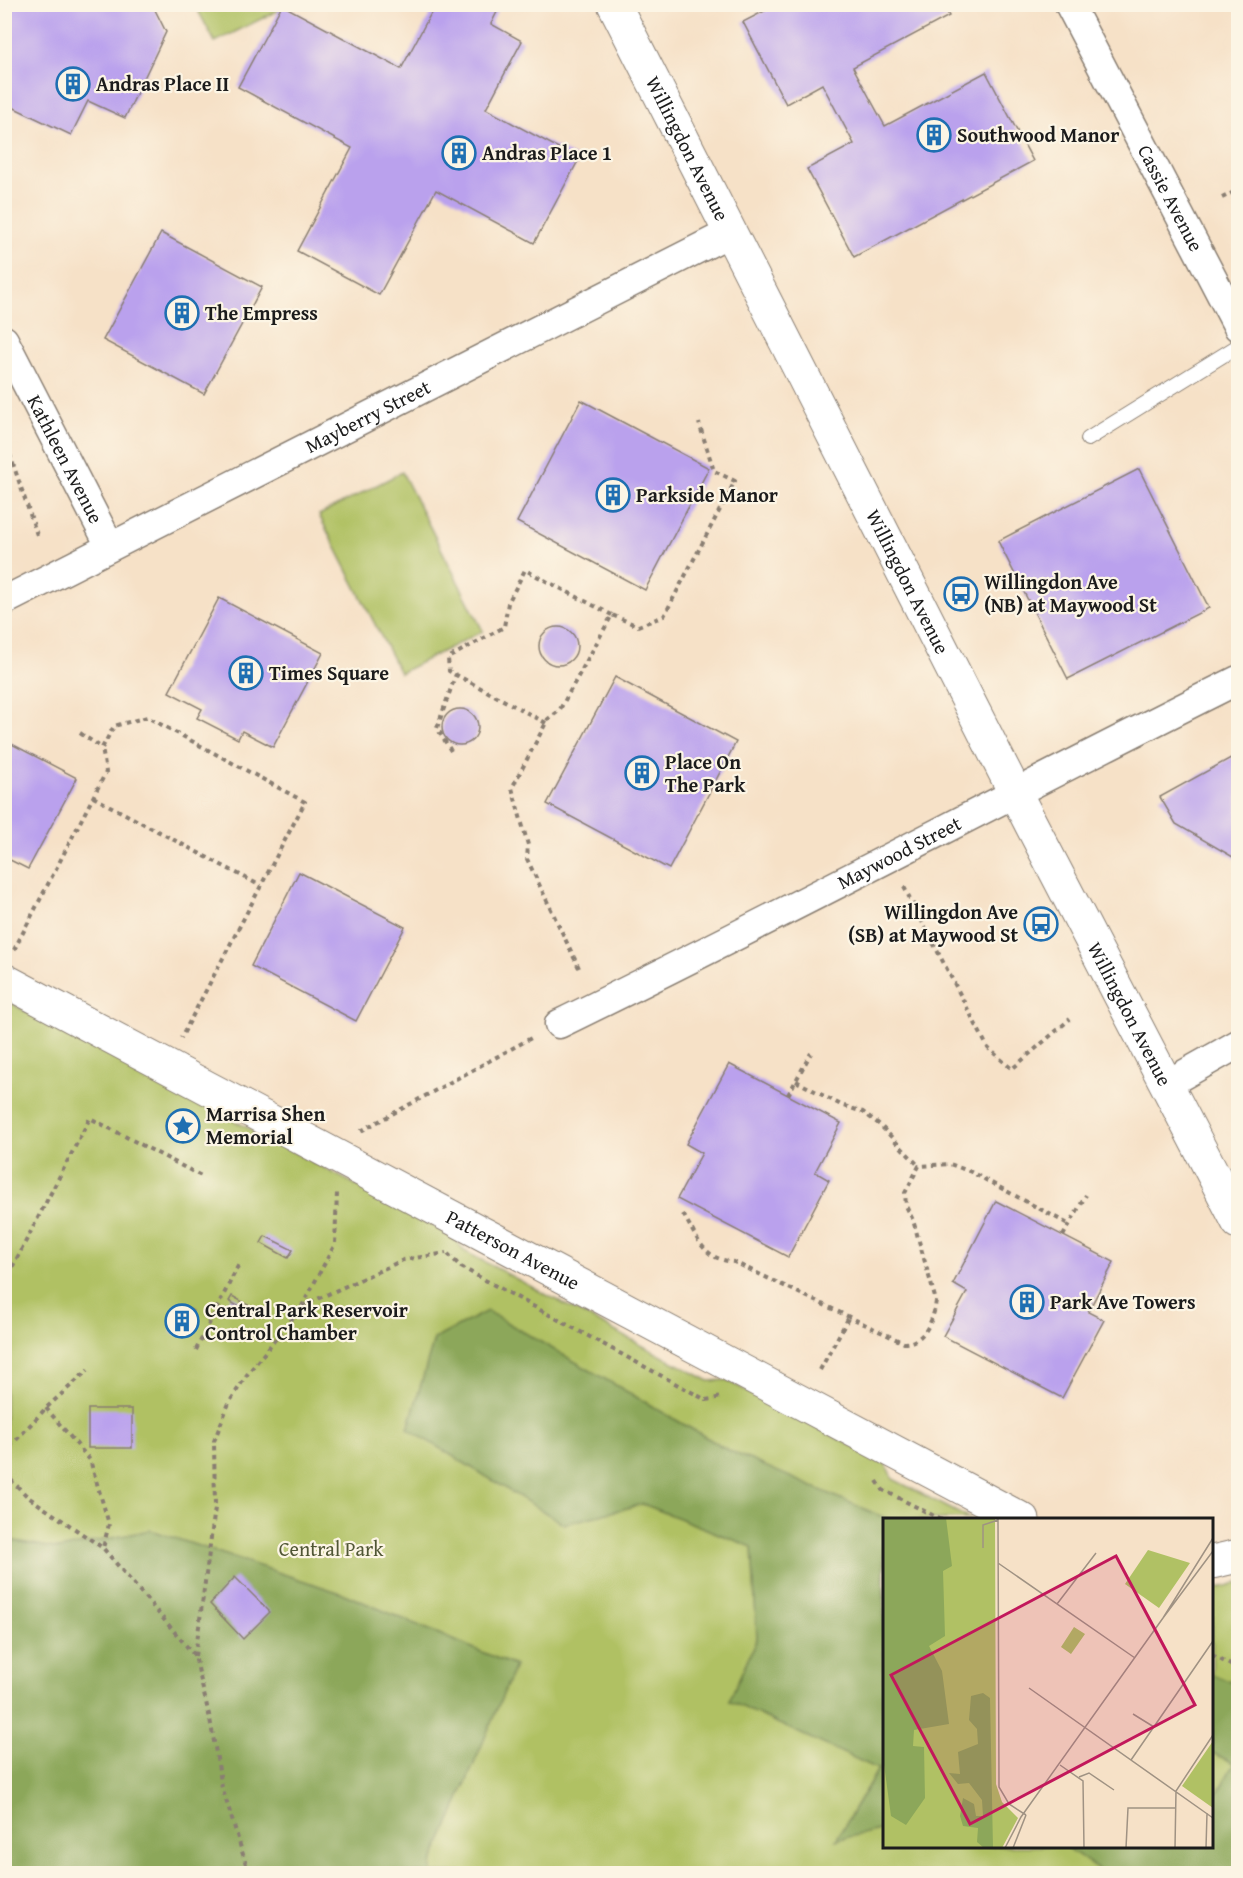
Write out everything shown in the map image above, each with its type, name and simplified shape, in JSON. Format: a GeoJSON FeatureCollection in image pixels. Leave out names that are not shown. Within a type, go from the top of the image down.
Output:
{"type":"FeatureCollection","features":[{"type":"Feature","properties":{"kind":"main road","name":"Willingdon Avenue"},"geometry":{"type":"LineString","coordinates":[[614,4],[1167,1084]]}},
{"type":"Feature","properties":{"kind":"main road","name":"Patterson Avenue"},"geometry":{"type":"LineString","coordinates":[[7,970],[168,1066],[1019,1518]]}},
{"type":"Feature","properties":{"kind":"main road"},"geometry":{"type":"LineString","coordinates":[[1167,1084],[1239,1222]]}},
{"type":"Feature","properties":{"kind":"main road"},"geometry":{"type":"LineString","coordinates":[[1213,1562],[1239,1556]]}},
{"type":"Feature","properties":{"kind":"street","name":"Cassie Avenue"},"geometry":{"type":"LineString","coordinates":[[1069,4],[1239,327]]}},
{"type":"Feature","properties":{"kind":"street","name":"Mayberry Street"},"geometry":{"type":"LineString","coordinates":[[4,601],[731,232]]}},
{"type":"Feature","properties":{"kind":"street","name":"Kathleen Avenue"},"geometry":{"type":"LineString","coordinates":[[4,340],[110,546]]}},
{"type":"Feature","properties":{"kind":"street","name":"Maywood Street"},"geometry":{"type":"LineString","coordinates":[[559,1024],[860,873],[1016,790],[1239,680]]}},
{"type":"Feature","properties":{"kind":"street","name":"Willingdon Avenue"},"geometry":{"type":"LineString","coordinates":[[1167,1084],[1239,1044]]}},
{"type":"Feature","properties":{"kind":"lane"},"geometry":{"type":"LineString","coordinates":[[1088,439],[1239,346]]}},
{"type":"Feature","properties":{"kind":"path"},"geometry":{"type":"LineString","coordinates":[[1222,198],[1239,190]]}},
{"type":"Feature","properties":{"kind":"path"},"geometry":{"type":"LineString","coordinates":[[546,723],[449,671],[448,658],[504,627],[508,603],[525,570],[612,615],[639,626],[664,616],[735,481],[714,471],[699,423]]}},
{"type":"Feature","properties":{"kind":"path"},"geometry":{"type":"LineString","coordinates":[[4,437],[38,538]]}},
{"type":"Feature","properties":{"kind":"path"},"geometry":{"type":"LineString","coordinates":[[579,968],[526,859],[528,845],[512,794],[546,723],[559,711],[612,615]]}},
{"type":"Feature","properties":{"kind":"path"},"geometry":{"type":"LineString","coordinates":[[451,751],[437,728],[456,674]]}},
{"type":"Feature","properties":{"kind":"path"},"geometry":{"type":"LineString","coordinates":[[7,970],[106,772],[102,748],[114,726],[147,717],[305,802],[168,1066]]}},
{"type":"Feature","properties":{"kind":"path"},"geometry":{"type":"LineString","coordinates":[[80,734],[102,748]]}},
{"type":"Feature","properties":{"kind":"path"},"geometry":{"type":"LineString","coordinates":[[93,797],[261,886]]}},
{"type":"Feature","properties":{"kind":"path"},"geometry":{"type":"LineString","coordinates":[[904,887],[988,1048],[1012,1070],[1070,1019]]}},
{"type":"Feature","properties":{"kind":"path"},"geometry":{"type":"LineString","coordinates":[[1025,932],[1041,924]]}},
{"type":"Feature","properties":{"kind":"path"},"geometry":{"type":"LineString","coordinates":[[372,1125],[508,1049]]}},
{"type":"Feature","properties":{"kind":"path"},"geometry":{"type":"LineString","coordinates":[[788,1095],[811,1053]]}},
{"type":"Feature","properties":{"kind":"path"},"geometry":{"type":"LineString","coordinates":[[796,1081],[841,1105],[863,1112],[887,1132],[919,1166]]}},
{"type":"Feature","properties":{"kind":"path"},"geometry":{"type":"LineString","coordinates":[[4,1283],[90,1118],[203,1177]]}},
{"type":"Feature","properties":{"kind":"path"},"geometry":{"type":"LineString","coordinates":[[919,1166],[950,1164],[971,1172],[1070,1225]]}},
{"type":"Feature","properties":{"kind":"path"},"geometry":{"type":"LineString","coordinates":[[683,1214],[710,1256],[718,1260],[734,1262],[909,1343],[919,1338],[926,1330],[934,1313],[933,1286],[906,1206],[905,1193],[919,1166]]}},
{"type":"Feature","properties":{"kind":"path"},"geometry":{"type":"LineString","coordinates":[[249,1874],[222,1787],[210,1719],[195,1656],[215,1508],[214,1441],[230,1403],[246,1376],[302,1306],[335,1244],[337,1186]]}},
{"type":"Feature","properties":{"kind":"path"},"geometry":{"type":"LineString","coordinates":[[1064,1236],[1086,1195]]}},
{"type":"Feature","properties":{"kind":"path"},"geometry":{"type":"LineString","coordinates":[[302,1306],[403,1260],[447,1253]]}},
{"type":"Feature","properties":{"kind":"path"},"geometry":{"type":"LineString","coordinates":[[196,1350],[240,1264]]}},
{"type":"Feature","properties":{"kind":"path"},"geometry":{"type":"LineString","coordinates":[[820,1370],[850,1315]]}},
{"type":"Feature","properties":{"kind":"path"},"geometry":{"type":"LineString","coordinates":[[4,1453],[46,1408],[88,1370]]}},
{"type":"Feature","properties":{"kind":"path"},"geometry":{"type":"LineString","coordinates":[[46,1408],[90,1460],[109,1524],[103,1548]]}},
{"type":"Feature","properties":{"kind":"path"},"geometry":{"type":"LineString","coordinates":[[4,1473],[28,1497],[103,1548],[195,1656]]}},
{"type":"Feature","properties":{"kind":"path"},"geometry":{"type":"LineString","coordinates":[[1213,1656],[1239,1669]]}},
{"type":"Feature","properties":{"kind":"green space"},"geometry":{"type":"Polygon","coordinates":[[[195,5],[289,5],[215,42],[195,5]]]}},
{"type":"Feature","properties":{"kind":"green space"},"geometry":{"type":"Polygon","coordinates":[[[402,472],[483,631],[400,673],[319,515],[402,472]]]}},
{"type":"Feature","properties":{"kind":"green space","name":"Central Park"},"geometry":{"type":"Polygon","coordinates":[[[5,1000],[453,1236],[464,1251],[709,1381],[726,1380],[885,1463],[893,1479],[968,1518],[883,1518],[883,1848],[1213,1848],[1213,1590],[1238,1583],[1238,1873],[5,1873],[5,1000]]]}},
{"type":"Feature","properties":{"kind":"green space"},"geometry":{"type":"Polygon","coordinates":[[[487,1311],[730,1451],[886,1518],[883,1518],[883,1829],[836,1840],[878,1769],[729,1701],[757,1638],[752,1547],[643,1504],[564,1524],[408,1429],[434,1339],[487,1311]]]}},
{"type":"Feature","properties":{"kind":"green space"},"geometry":{"type":"Polygon","coordinates":[[[150,1530],[344,1594],[515,1666],[432,1864],[432,1873],[5,1873],[4,1539],[60,1549],[150,1530]]]}},
{"type":"Feature","properties":{"kind":"green space"},"geometry":{"type":"Polygon","coordinates":[[[1213,1674],[1238,1685],[1238,1873],[1103,1873],[1068,1848],[1213,1848],[1213,1801],[1234,1763],[1213,1753],[1213,1674]]]}},
{"type":"Feature","properties":{"kind":"building","name":"Andras Place II"},"geometry":{"type":"Polygon","coordinates":[[[4,4],[152,4],[166,32],[125,118],[88,101],[71,135],[4,103],[7,62],[4,61],[4,4]]]}},
{"type":"Feature","properties":{"kind":"building","name":"Andras Place 1"},"geometry":{"type":"Polygon","coordinates":[[[436,4],[501,4],[491,24],[522,41],[486,109],[579,159],[534,243],[436,190],[379,295],[297,251],[352,148],[238,87],[282,5],[401,69],[436,4]]]}},
{"type":"Feature","properties":{"kind":"building","name":"Southwood Manor"},"geometry":{"type":"Polygon","coordinates":[[[776,5],[943,5],[949,16],[853,67],[885,126],[986,72],[1033,161],[854,257],[807,169],[854,144],[822,84],[786,104],[743,22],[776,5]]]}},
{"type":"Feature","properties":{"kind":"building","name":"The Empress"},"geometry":{"type":"Polygon","coordinates":[[[161,233],[262,287],[204,394],[103,340],[161,233]]]}},
{"type":"Feature","properties":{"kind":"building","name":"Parkside Manor"},"geometry":{"type":"Polygon","coordinates":[[[581,400],[709,468],[645,590],[517,522],[581,400]]]}},
{"type":"Feature","properties":{"kind":"building"},"geometry":{"type":"Polygon","coordinates":[[[1139,469],[1209,608],[1068,679],[998,541],[1139,469]]]}},
{"type":"Feature","properties":{"kind":"building","name":"Times Square"},"geometry":{"type":"Polygon","coordinates":[[[219,598],[323,653],[273,747],[242,731],[238,739],[197,718],[202,709],[169,692],[219,598]]]}},
{"type":"Feature","properties":{"kind":"building"},"geometry":{"type":"Polygon","coordinates":[[[558,627],[571,633],[577,646],[571,659],[558,665],[545,659],[539,646],[545,633],[558,627]]]}},
{"type":"Feature","properties":{"kind":"building","name":"Place On The Park"},"geometry":{"type":"Polygon","coordinates":[[[615,677],[736,742],[669,869],[547,804],[615,677]]]}},
{"type":"Feature","properties":{"kind":"building"},"geometry":{"type":"Polygon","coordinates":[[[460,709],[473,714],[478,727],[473,740],[460,745],[447,740],[442,727],[447,714],[460,709]]]}},
{"type":"Feature","properties":{"kind":"building"},"geometry":{"type":"Polygon","coordinates":[[[4,740],[77,778],[28,869],[4,857],[4,740]]]}},
{"type":"Feature","properties":{"kind":"building"},"geometry":{"type":"Polygon","coordinates":[[[1238,754],[1238,860],[1176,824],[1160,797],[1238,754]]]}},
{"type":"Feature","properties":{"kind":"building"},"geometry":{"type":"Polygon","coordinates":[[[299,872],[405,927],[356,1021],[251,966],[299,872]]]}},
{"type":"Feature","properties":{"kind":"building"},"geometry":{"type":"Polygon","coordinates":[[[729,1064],[841,1123],[815,1172],[829,1180],[788,1257],[677,1199],[702,1153],[686,1144],[729,1064]]]}},
{"type":"Feature","properties":{"kind":"building","name":"Park Ave Towers"},"geometry":{"type":"Polygon","coordinates":[[[996,1201],[1114,1262],[1088,1312],[1104,1320],[1062,1398],[943,1336],[967,1292],[953,1284],[996,1201]]]}},
{"type":"Feature","properties":{"kind":"building"},"geometry":{"type":"Polygon","coordinates":[[[265,1236],[293,1250],[288,1258],[261,1243],[265,1236]]]}},
{"type":"Feature","properties":{"kind":"building"},"geometry":{"type":"Polygon","coordinates":[[[232,1296],[255,1309],[251,1314],[229,1301],[232,1296]]]}},
{"type":"Feature","properties":{"kind":"building","name":"Central Park Reservoir Control Chamber"},"geometry":{"type":"Polygon","coordinates":[[[185,1306],[193,1311],[180,1336],[171,1332],[185,1306]]]}},
{"type":"Feature","properties":{"kind":"building"},"geometry":{"type":"Polygon","coordinates":[[[88,1409],[132,1409],[132,1448],[88,1448],[88,1409]]]}},
{"type":"Feature","properties":{"kind":"building"},"geometry":{"type":"Polygon","coordinates":[[[235,1577],[270,1612],[243,1639],[210,1604],[235,1577]]]}},
{"type":"Feature","properties":{"kind":"place","name":"Andras Place II"},"geometry":{"type":"Point","coordinates":[73,84]}},
{"type":"Feature","properties":{"kind":"place","name":"Southwood Manor"},"geometry":{"type":"Point","coordinates":[934,135]}},
{"type":"Feature","properties":{"kind":"place","name":"Andras Place 1"},"geometry":{"type":"Point","coordinates":[459,153]}},
{"type":"Feature","properties":{"kind":"place","name":"The Empress"},"geometry":{"type":"Point","coordinates":[182,313]}},
{"type":"Feature","properties":{"kind":"place","name":"Parkside Manor"},"geometry":{"type":"Point","coordinates":[613,495]}},
{"type":"Feature","properties":{"kind":"place","name":"Willingdon Ave (NB) at Maywood St"},"geometry":{"type":"Point","coordinates":[961,594]}},
{"type":"Feature","properties":{"kind":"place","name":"Times Square"},"geometry":{"type":"Point","coordinates":[246,673]}},
{"type":"Feature","properties":{"kind":"place","name":"Place On The Park"},"geometry":{"type":"Point","coordinates":[642,773]}},
{"type":"Feature","properties":{"kind":"place","name":"Willingdon Ave (SB) at Maywood St"},"geometry":{"type":"Point","coordinates":[1041,924]}},
{"type":"Feature","properties":{"kind":"place","name":"Marrisa Shen Memorial"},"geometry":{"type":"Point","coordinates":[183,1126]}},
{"type":"Feature","properties":{"kind":"place","name":"Park Ave Towers"},"geometry":{"type":"Point","coordinates":[1027,1302]}},
{"type":"Feature","properties":{"kind":"place","name":"Central Park Reservoir Control Chamber"},"geometry":{"type":"Point","coordinates":[182,1321]}}]}
